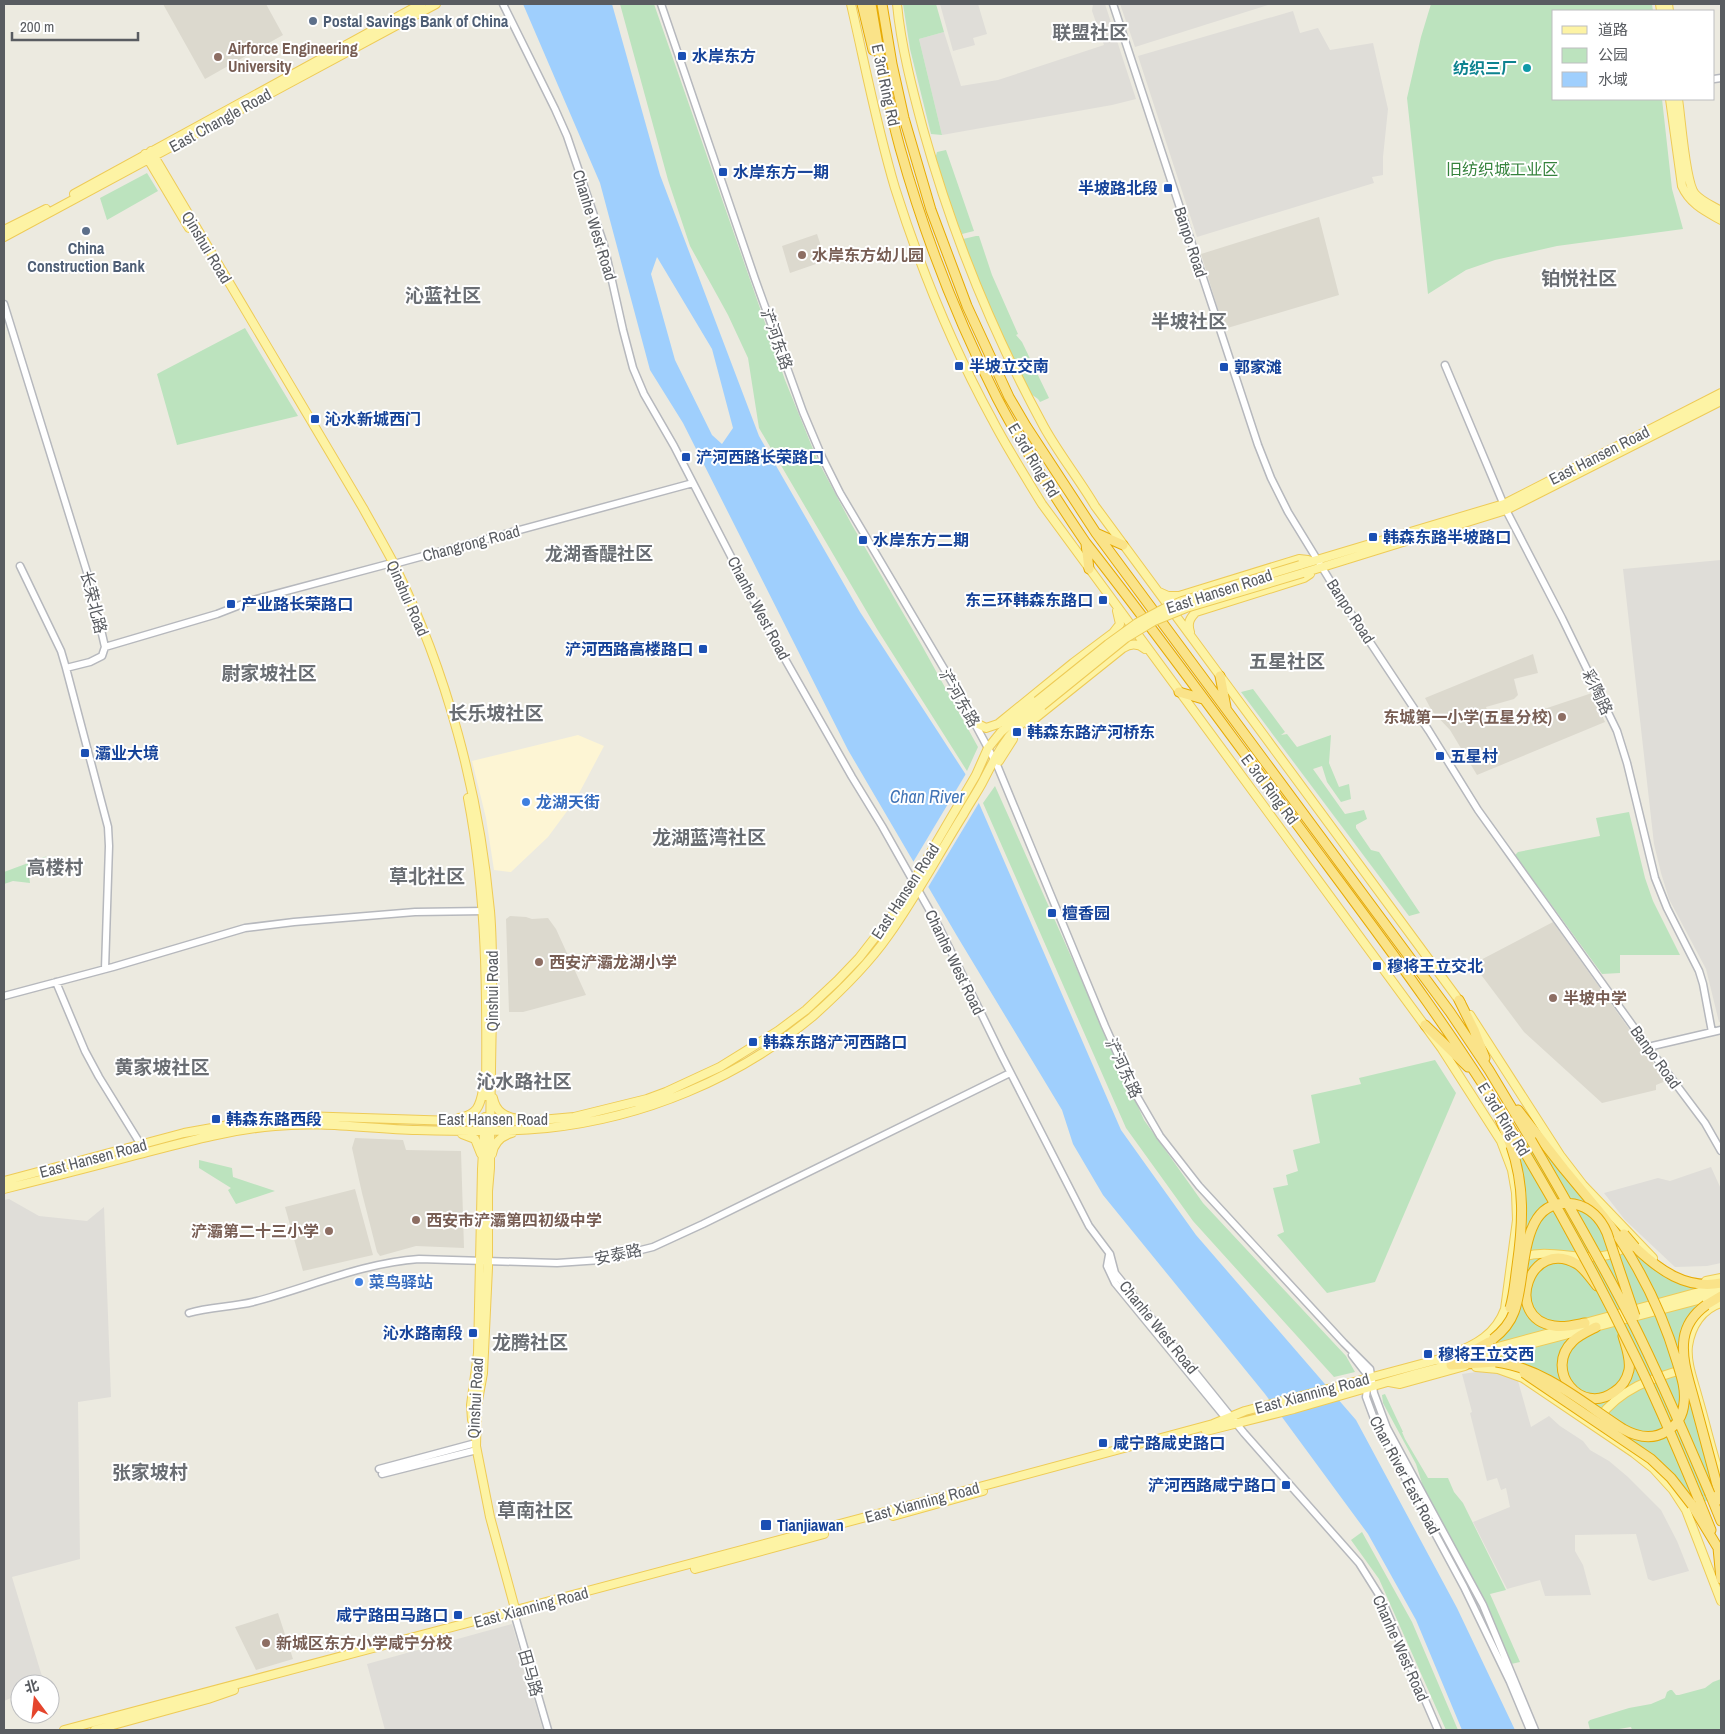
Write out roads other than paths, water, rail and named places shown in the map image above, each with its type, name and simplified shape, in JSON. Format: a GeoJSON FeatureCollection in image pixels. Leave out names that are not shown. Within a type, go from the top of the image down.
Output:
{"type":"FeatureCollection","features":[{"type":"Feature","properties":{"kind":"highway"},"geometry":{"type":"LineString","coordinates":[[862,4],[890,126],[899,146]]}},
{"type":"Feature","properties":{"kind":"highway","name":"E 3rd Ring Rd"},"geometry":{"type":"LineString","coordinates":[[871,4],[899,146],[934,252],[980,363],[1015,430],[1050,490],[1086,543],[1438,1017],[1488,1092],[1559,1210],[1606,1296],[1650,1388],[1720,1551]]}},
{"type":"Feature","properties":{"kind":"highway","name":"E 3rd Ring Rd"},"geometry":{"type":"LineString","coordinates":[[882,4],[892,64],[904,118],[931,210],[978,331],[1003,384],[1026,426],[1096,533],[1450,1012],[1489,1070],[1587,1236],[1647,1352],[1721,1521]]}},
{"type":"Feature","properties":{"kind":"highway"},"geometry":{"type":"LineString","coordinates":[[889,4],[892,64]]}},
{"type":"Feature","properties":{"kind":"highway"},"geometry":{"type":"LineString","coordinates":[[1096,533],[1123,545]]}},
{"type":"Feature","properties":{"kind":"highway"},"geometry":{"type":"LineString","coordinates":[[1086,543],[1089,569]]}},
{"type":"Feature","properties":{"kind":"highway"},"geometry":{"type":"LineString","coordinates":[[1220,676],[1227,710]]}},
{"type":"Feature","properties":{"kind":"highway"},"geometry":{"type":"LineString","coordinates":[[1179,692],[1203,699]]}},
{"type":"Feature","properties":{"kind":"highway"},"geometry":{"type":"LineString","coordinates":[[1459,1000],[1474,1030],[1489,1070]]}},
{"type":"Feature","properties":{"kind":"highway"},"geometry":{"type":"LineString","coordinates":[[1425,1026],[1475,1073]]}},
{"type":"Feature","properties":{"kind":"highway"},"geometry":{"type":"LineString","coordinates":[[1453,1364],[1488,1362],[1520,1367],[1537,1373],[1619,1427],[1633,1434],[1644,1436],[1654,1436],[1667,1432],[1681,1415],[1685,1400],[1679,1367],[1669,1336],[1652,1297],[1621,1236],[1545,1145],[1499,1086]]}},
{"type":"Feature","properties":{"kind":"highway"},"geometry":{"type":"LineString","coordinates":[[1488,1092],[1510,1146],[1521,1186],[1522,1230],[1511,1306],[1505,1323],[1491,1340]]}},
{"type":"Feature","properties":{"kind":"highway"},"geometry":{"type":"LineString","coordinates":[[1453,1364],[1491,1340],[1507,1326],[1516,1310],[1527,1241],[1533,1224],[1548,1209],[1561,1204],[1582,1206],[1600,1220],[1606,1230],[1623,1286],[1647,1352]]}},
{"type":"Feature","properties":{"kind":"highway"},"geometry":{"type":"LineString","coordinates":[[1621,1236],[1635,1243],[1659,1268],[1677,1279],[1700,1285],[1721,1285]]}},
{"type":"Feature","properties":{"kind":"highway"},"geometry":{"type":"LineString","coordinates":[[1585,1323],[1556,1326],[1544,1323],[1536,1317],[1526,1301],[1526,1285],[1534,1269],[1548,1260],[1562,1259],[1579,1265],[1606,1296]]}},
{"type":"Feature","properties":{"kind":"highway"},"geometry":{"type":"LineString","coordinates":[[1721,1295],[1697,1313],[1688,1327],[1684,1352],[1688,1375],[1719,1480],[1721,1500]]}},
{"type":"Feature","properties":{"kind":"highway"},"geometry":{"type":"LineString","coordinates":[[1596,1327],[1575,1339],[1566,1349],[1562,1369],[1565,1380],[1571,1388],[1581,1395],[1593,1399],[1612,1394],[1620,1387],[1629,1370],[1621,1326]]}},
{"type":"Feature","properties":{"kind":"highway"},"geometry":{"type":"LineString","coordinates":[[1488,1362],[1527,1374],[1645,1454],[1671,1478],[1692,1505],[1720,1551],[1721,1579]]}},
{"type":"Feature","properties":{"kind":"main road","name":"East Changle Road"},"geometry":{"type":"LineString","coordinates":[[4,237],[421,4]]}},
{"type":"Feature","properties":{"kind":"main road","name":"East Changle Road"},"geometry":{"type":"LineString","coordinates":[[4,230],[436,4]]}},
{"type":"Feature","properties":{"kind":"main road"},"geometry":{"type":"LineString","coordinates":[[851,4],[866,76],[895,188],[920,262],[942,316],[971,378],[1005,442],[1042,504],[1425,1026],[1486,1118],[1508,1156],[1514,1179],[1517,1227],[1506,1305],[1494,1330],[1477,1343],[1436,1360]]}},
{"type":"Feature","properties":{"kind":"main road"},"geometry":{"type":"LineString","coordinates":[[897,4],[907,66],[947,210],[980,296],[1004,350],[1044,428],[1123,545],[1459,1000],[1497,1055],[1560,1155],[1583,1184],[1635,1243],[1660,1264],[1676,1274],[1702,1280],[1721,1278]]}},
{"type":"Feature","properties":{"kind":"main road"},"geometry":{"type":"LineString","coordinates":[[1670,100],[1684,192],[1696,205],[1721,220]]}},
{"type":"Feature","properties":{"kind":"main road"},"geometry":{"type":"LineString","coordinates":[[1678,100],[1690,186],[1693,193],[1701,200],[1721,211]]}},
{"type":"Feature","properties":{"kind":"main road","name":"Qinshui Road"},"geometry":{"type":"LineString","coordinates":[[150,155],[363,508],[428,644],[454,721],[478,822],[493,967],[486,1166],[488,1191],[478,1358],[471,1405],[473,1447],[486,1518],[514,1613]]}},
{"type":"Feature","properties":{"kind":"main road","name":"East Hansen Road"},"geometry":{"type":"LineString","coordinates":[[1505,507],[1721,393]]}},
{"type":"Feature","properties":{"kind":"main road","name":"East Hansen Road"},"geometry":{"type":"LineString","coordinates":[[4,1189],[197,1139],[253,1128],[279,1125],[328,1125],[487,1131],[532,1129],[583,1123],[636,1111],[689,1091],[725,1074],[785,1037],[812,1016],[846,985],[887,938],[918,884],[995,762],[1004,743],[1040,703],[1108,644],[1137,623],[1182,601],[1301,569],[1505,507],[1721,401]]}},
{"type":"Feature","properties":{"kind":"main road"},"geometry":{"type":"LineString","coordinates":[[1158,591],[1168,596],[1179,596],[1299,559],[1320,563]]}},
{"type":"Feature","properties":{"kind":"main road"},"geometry":{"type":"LineString","coordinates":[[1190,634],[1189,622],[1196,612],[1304,578],[1320,563]]}},
{"type":"Feature","properties":{"kind":"main road"},"geometry":{"type":"LineString","coordinates":[[974,722],[981,727],[991,728],[1006,719],[1118,628],[1120,621],[1112,600]]}},
{"type":"Feature","properties":{"kind":"main road"},"geometry":{"type":"LineString","coordinates":[[995,762],[1020,731],[1123,648],[1128,645],[1139,644],[1151,655]]}},
{"type":"Feature","properties":{"kind":"main road","name":"East Hansen Road"},"geometry":{"type":"LineString","coordinates":[[4,1181],[218,1126],[280,1117],[302,1116],[488,1122],[535,1121],[589,1114],[647,1099],[666,1092],[720,1067],[778,1031],[806,1010],[837,981],[878,936],[918,884],[918,873],[976,775],[988,748],[1001,732],[1019,716],[1040,703]]}},
{"type":"Feature","properties":{"kind":"main road"},"geometry":{"type":"LineString","coordinates":[[488,1079],[498,1110],[510,1117],[535,1121]]}},
{"type":"Feature","properties":{"kind":"main road"},"geometry":{"type":"LineString","coordinates":[[447,1120],[469,1116],[477,1110],[488,1079]]}},
{"type":"Feature","properties":{"kind":"main road"},"geometry":{"type":"LineString","coordinates":[[486,1166],[493,1148],[500,1139],[509,1134],[532,1129]]}},
{"type":"Feature","properties":{"kind":"main road"},"geometry":{"type":"LineString","coordinates":[[442,1130],[473,1138],[480,1148],[486,1166]]}},
{"type":"Feature","properties":{"kind":"main road"},"geometry":{"type":"LineString","coordinates":[[1512,1261],[1529,1255],[1544,1253],[1583,1258],[1596,1257],[1619,1251],[1635,1243]]}},
{"type":"Feature","properties":{"kind":"main road","name":"Qinshui Road"},"geometry":{"type":"LineString","coordinates":[[484,1262],[483,1373],[477,1406],[476,1446],[490,1517],[514,1613]]}},
{"type":"Feature","properties":{"kind":"main road","name":"East Xianning Road"},"geometry":{"type":"LineString","coordinates":[[64,1730],[514,1613],[1231,1421],[1246,1411],[1436,1360],[1453,1364],[1585,1323],[1721,1285]]}},
{"type":"Feature","properties":{"kind":"main road","name":"East Xianning Road"},"geometry":{"type":"LineString","coordinates":[[95,1730],[561,1599],[1213,1424],[1248,1421],[1453,1364],[1721,1295]]}},
{"type":"Feature","properties":{"kind":"main road"},"geometry":{"type":"LineString","coordinates":[[1719,1480],[1690,1367],[1688,1348],[1693,1329],[1704,1313],[1721,1302]]}},
{"type":"Feature","properties":{"kind":"main road"},"geometry":{"type":"LineString","coordinates":[[1488,1362],[1514,1349]]}},
{"type":"Feature","properties":{"kind":"main road"},"geometry":{"type":"LineString","coordinates":[[1453,1364],[1488,1367],[1514,1374],[1648,1464],[1674,1490],[1689,1516],[1721,1601]]}},
{"type":"Feature","properties":{"kind":"main road"},"geometry":{"type":"LineString","coordinates":[[1594,1426],[1609,1406],[1629,1390],[1654,1378],[1690,1367]]}},
{"type":"Feature","properties":{"kind":"main road"},"geometry":{"type":"LineString","coordinates":[[548,1596],[561,1599]]}},
{"type":"Feature","properties":{"kind":"street","name":"Chanhe West Road"},"geometry":{"type":"LineString","coordinates":[[503,4],[567,136],[604,245],[621,324],[638,382],[693,483],[773,638],[852,777],[918,884],[1010,1073],[1089,1226],[1110,1254],[1115,1273],[1231,1421],[1244,1433],[1359,1563],[1381,1598],[1438,1730]]}},
{"type":"Feature","properties":{"kind":"street","name":"浐河东路"},"geometry":{"type":"LineString","coordinates":[[661,4],[755,279],[803,412],[822,458],[840,493],[974,722],[995,762],[1120,1062],[1149,1118],[1199,1186],[1344,1343],[1369,1367],[1370,1378]]}},
{"type":"Feature","properties":{"kind":"street","name":"Banpo Road"},"geometry":{"type":"LineString","coordinates":[[1113,4],[1258,445],[1271,478],[1288,512],[1478,810],[1705,1124],[1721,1151]]}},
{"type":"Feature","properties":{"kind":"street","name":"长荣北路"},"geometry":{"type":"LineString","coordinates":[[4,304],[90,582],[105,647],[102,656],[90,662],[66,668]]}},
{"type":"Feature","properties":{"kind":"street","name":"彩陶路"},"geometry":{"type":"LineString","coordinates":[[1445,365],[1505,507],[1617,731],[1627,763],[1655,878],[1670,916],[1699,970],[1712,1032]]}},
{"type":"Feature","properties":{"kind":"street","name":"Changrong Road"},"geometry":{"type":"LineString","coordinates":[[105,647],[217,614],[253,600],[693,483]]}},
{"type":"Feature","properties":{"kind":"street"},"geometry":{"type":"LineString","coordinates":[[20,566],[61,651],[108,827],[105,969]]}},
{"type":"Feature","properties":{"kind":"street"},"geometry":{"type":"LineString","coordinates":[[1006,719],[1019,716],[1023,705]]}},
{"type":"Feature","properties":{"kind":"street"},"geometry":{"type":"LineString","coordinates":[[4,996],[245,928],[415,912],[487,911]]}},
{"type":"Feature","properties":{"kind":"street"},"geometry":{"type":"LineString","coordinates":[[56,982],[99,1077],[140,1145]]}},
{"type":"Feature","properties":{"kind":"street"},"geometry":{"type":"LineString","coordinates":[[1648,1047],[1721,1030]]}},
{"type":"Feature","properties":{"kind":"street","name":"安泰路"},"geometry":{"type":"LineString","coordinates":[[190,1313],[253,1302],[329,1278],[398,1260],[557,1263],[601,1260],[653,1247],[1010,1073]]}},
{"type":"Feature","properties":{"kind":"street","name":"Chan River East Road"},"geometry":{"type":"LineString","coordinates":[[1370,1378],[1367,1401],[1376,1424],[1464,1587],[1510,1682],[1530,1730]]}},
{"type":"Feature","properties":{"kind":"street","name":"Chan River East Road"},"geometry":{"type":"LineString","coordinates":[[1370,1387],[1391,1436],[1483,1605],[1535,1730]]}},
{"type":"Feature","properties":{"kind":"street"},"geometry":{"type":"LineString","coordinates":[[380,1472],[473,1447]]}},
{"type":"Feature","properties":{"kind":"street","name":"田马路"},"geometry":{"type":"LineString","coordinates":[[514,1613],[548,1730]]}},
{"type":"Feature","properties":{"kind":"water","name":"Chan River"},"geometry":{"type":"Polygon","coordinates":[[[523,4],[612,4],[660,175],[759,436],[860,612],[968,778],[1121,1130],[1196,1235],[1356,1420],[1457,1608],[1515,1730],[1462,1730],[1416,1620],[1368,1534],[1265,1394],[1103,1195],[1073,1144],[1062,1110],[848,750],[683,423],[650,370],[600,183],[523,4]],[[657,257],[651,274],[675,360],[712,435],[722,444],[733,428],[712,349],[657,257]]]}},
{"type":"Feature","properties":{"kind":"place","name":"Postal Savings Bank of China"},"geometry":{"type":"Point","coordinates":[313,21]}},
{"type":"Feature","properties":{"kind":"place","name":"水岸东方"},"geometry":{"type":"Point","coordinates":[682,56]}},
{"type":"Feature","properties":{"kind":"place","name":"Airforce Engineering University"},"geometry":{"type":"Point","coordinates":[218,57]}},
{"type":"Feature","properties":{"kind":"place","name":"纺织三厂"},"geometry":{"type":"Point","coordinates":[1527,68]}},
{"type":"Feature","properties":{"kind":"place","name":"水岸东方一期"},"geometry":{"type":"Point","coordinates":[723,172]}},
{"type":"Feature","properties":{"kind":"place","name":"半坡路北段"},"geometry":{"type":"Point","coordinates":[1168,188]}},
{"type":"Feature","properties":{"kind":"place","name":"China Construction Bank"},"geometry":{"type":"Point","coordinates":[86,231]}},
{"type":"Feature","properties":{"kind":"place","name":"水岸东方幼儿园"},"geometry":{"type":"Point","coordinates":[802,255]}},
{"type":"Feature","properties":{"kind":"place","name":"半坡立交南"},"geometry":{"type":"Point","coordinates":[959,366]}},
{"type":"Feature","properties":{"kind":"place","name":"郭家滩"},"geometry":{"type":"Point","coordinates":[1224,367]}},
{"type":"Feature","properties":{"kind":"place","name":"沁水新城西门"},"geometry":{"type":"Point","coordinates":[315,419]}},
{"type":"Feature","properties":{"kind":"place","name":"浐河西路长荣路口"},"geometry":{"type":"Point","coordinates":[686,457]}},
{"type":"Feature","properties":{"kind":"place","name":"韩森东路半坡路口"},"geometry":{"type":"Point","coordinates":[1373,537]}},
{"type":"Feature","properties":{"kind":"place","name":"水岸东方二期"},"geometry":{"type":"Point","coordinates":[863,540]}},
{"type":"Feature","properties":{"kind":"place","name":"东三环韩森东路口"},"geometry":{"type":"Point","coordinates":[1103,600]}},
{"type":"Feature","properties":{"kind":"place","name":"产业路长荣路口"},"geometry":{"type":"Point","coordinates":[231,604]}},
{"type":"Feature","properties":{"kind":"place","name":"浐河西路高楼路口"},"geometry":{"type":"Point","coordinates":[703,649]}},
{"type":"Feature","properties":{"kind":"place","name":"东城第一小学(五星分校)"},"geometry":{"type":"Point","coordinates":[1562,717]}},
{"type":"Feature","properties":{"kind":"place","name":"韩森东路浐河桥东"},"geometry":{"type":"Point","coordinates":[1017,732]}},
{"type":"Feature","properties":{"kind":"place","name":"灞业大境"},"geometry":{"type":"Point","coordinates":[85,753]}},
{"type":"Feature","properties":{"kind":"place","name":"五星村"},"geometry":{"type":"Point","coordinates":[1440,756]}},
{"type":"Feature","properties":{"kind":"place","name":"龙湖天街"},"geometry":{"type":"Point","coordinates":[526,802]}},
{"type":"Feature","properties":{"kind":"place","name":"檀香园"},"geometry":{"type":"Point","coordinates":[1052,913]}},
{"type":"Feature","properties":{"kind":"place","name":"西安浐灞龙湖小学"},"geometry":{"type":"Point","coordinates":[539,962]}},
{"type":"Feature","properties":{"kind":"place","name":"穆将王立交北"},"geometry":{"type":"Point","coordinates":[1377,966]}},
{"type":"Feature","properties":{"kind":"place","name":"半坡中学"},"geometry":{"type":"Point","coordinates":[1553,998]}},
{"type":"Feature","properties":{"kind":"place","name":"韩森东路浐河西路口"},"geometry":{"type":"Point","coordinates":[753,1042]}},
{"type":"Feature","properties":{"kind":"place","name":"韩森东路西段"},"geometry":{"type":"Point","coordinates":[216,1119]}},
{"type":"Feature","properties":{"kind":"place","name":"西安市浐灞第四初级中学"},"geometry":{"type":"Point","coordinates":[416,1220]}},
{"type":"Feature","properties":{"kind":"place","name":"浐灞第二十三小学"},"geometry":{"type":"Point","coordinates":[329,1231]}},
{"type":"Feature","properties":{"kind":"place","name":"菜鸟驿站"},"geometry":{"type":"Point","coordinates":[359,1282]}},
{"type":"Feature","properties":{"kind":"place","name":"沁水路南段"},"geometry":{"type":"Point","coordinates":[473,1333]}},
{"type":"Feature","properties":{"kind":"place","name":"穆将王立交西"},"geometry":{"type":"Point","coordinates":[1428,1354]}},
{"type":"Feature","properties":{"kind":"place","name":"咸宁路咸史路口"},"geometry":{"type":"Point","coordinates":[1103,1443]}},
{"type":"Feature","properties":{"kind":"place","name":"浐河西路咸宁路口"},"geometry":{"type":"Point","coordinates":[1286,1485]}},
{"type":"Feature","properties":{"kind":"place","name":"Tianjiawan"},"geometry":{"type":"Point","coordinates":[766,1525]}},
{"type":"Feature","properties":{"kind":"place","name":"咸宁路田马路口"},"geometry":{"type":"Point","coordinates":[458,1615]}},
{"type":"Feature","properties":{"kind":"place","name":"新城区东方小学咸宁分校"},"geometry":{"type":"Point","coordinates":[266,1643]}},
{"type":"Feature","properties":{"kind":"district","name":"联盟社区"},"geometry":{"type":"Point","coordinates":[1090,32]}},
{"type":"Feature","properties":{"kind":"district","name":"铂悦社区"},"geometry":{"type":"Point","coordinates":[1579,278]}},
{"type":"Feature","properties":{"kind":"district","name":"沁蓝社区"},"geometry":{"type":"Point","coordinates":[443,295]}},
{"type":"Feature","properties":{"kind":"district","name":"半坡社区"},"geometry":{"type":"Point","coordinates":[1189,321]}},
{"type":"Feature","properties":{"kind":"district","name":"龙湖香醍社区"},"geometry":{"type":"Point","coordinates":[599,554]}},
{"type":"Feature","properties":{"kind":"district","name":"五星社区"},"geometry":{"type":"Point","coordinates":[1287,661]}},
{"type":"Feature","properties":{"kind":"district","name":"尉家坡社区"},"geometry":{"type":"Point","coordinates":[269,673]}},
{"type":"Feature","properties":{"kind":"district","name":"长乐坡社区"},"geometry":{"type":"Point","coordinates":[496,713]}},
{"type":"Feature","properties":{"kind":"district","name":"龙湖蓝湾社区"},"geometry":{"type":"Point","coordinates":[709,837]}},
{"type":"Feature","properties":{"kind":"district","name":"高楼村"},"geometry":{"type":"Point","coordinates":[55,867]}},
{"type":"Feature","properties":{"kind":"district","name":"草北社区"},"geometry":{"type":"Point","coordinates":[427,876]}},
{"type":"Feature","properties":{"kind":"district","name":"黄家坡社区"},"geometry":{"type":"Point","coordinates":[162,1067]}},
{"type":"Feature","properties":{"kind":"district","name":"沁水路社区"},"geometry":{"type":"Point","coordinates":[524,1081]}},
{"type":"Feature","properties":{"kind":"district","name":"龙腾社区"},"geometry":{"type":"Point","coordinates":[530,1342]}},
{"type":"Feature","properties":{"kind":"district","name":"张家坡村"},"geometry":{"type":"Point","coordinates":[150,1472]}},
{"type":"Feature","properties":{"kind":"district","name":"草南社区"},"geometry":{"type":"Point","coordinates":[535,1510]}},
{"type":"Feature","properties":{"kind":"park label","name":"旧纺织城工业区"},"geometry":{"type":"Point","coordinates":[1502,169]}}]}
